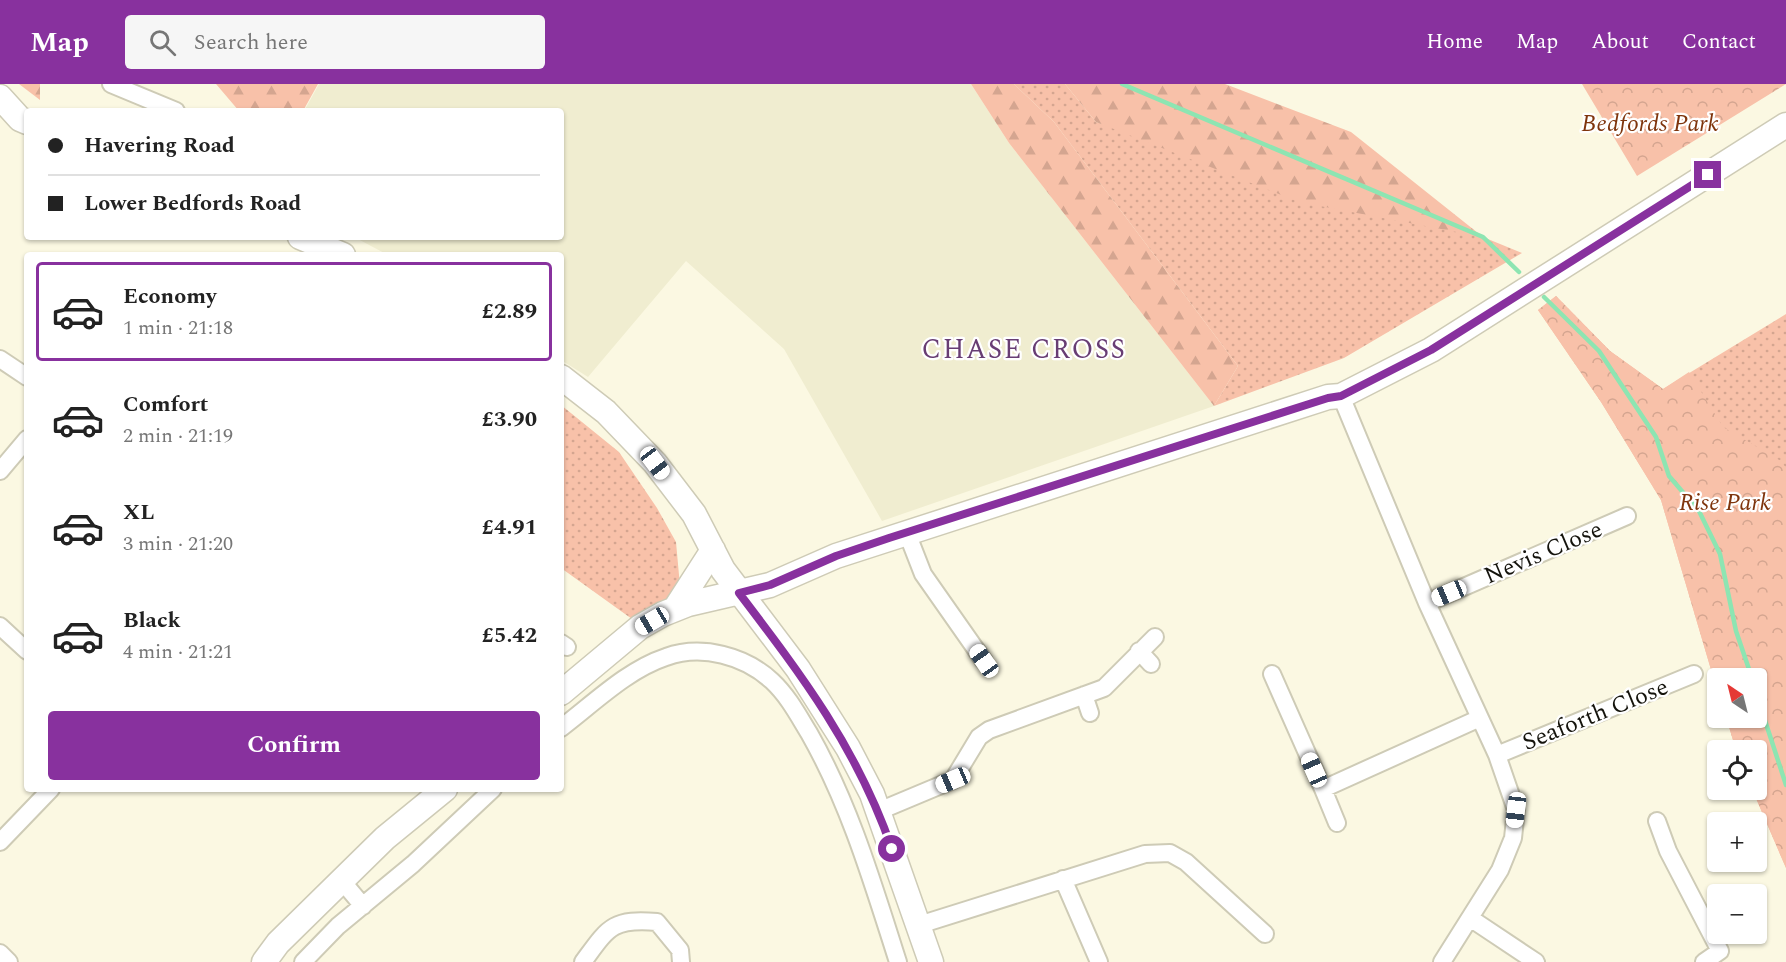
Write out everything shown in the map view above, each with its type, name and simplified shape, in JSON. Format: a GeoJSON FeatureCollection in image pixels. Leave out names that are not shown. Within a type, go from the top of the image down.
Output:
{"type":"FeatureCollection","features":[{"type":"Feature","properties":{"kind":"main road"},"geometry":{"type":"LineString","coordinates":[[0,97],[24,121]]}},
{"type":"Feature","properties":{"kind":"main road"},"geometry":{"type":"LineString","coordinates":[[564,690],[640,627],[675,609],[770,585],[836,556],[1316,401],[1341,396],[1431,350],[1786,125]]}},
{"type":"Feature","properties":{"kind":"main road"},"geometry":{"type":"LineString","coordinates":[[307,240],[336,252]]}},
{"type":"Feature","properties":{"kind":"main road"},"geometry":{"type":"LineString","coordinates":[[564,379],[606,412],[655,463],[694,514],[739,593],[805,679],[848,748],[879,812],[931,962]]}},
{"type":"Feature","properties":{"kind":"main road"},"geometry":{"type":"LineString","coordinates":[[675,609],[713,550]]}},
{"type":"Feature","properties":{"kind":"main road"},"geometry":{"type":"LineString","coordinates":[[264,962],[278,943],[385,838],[441,792]]}},
{"type":"Feature","properties":{"kind":"street"},"geometry":{"type":"LineString","coordinates":[[111,84],[169,108]]}},
{"type":"Feature","properties":{"kind":"street"},"geometry":{"type":"LineString","coordinates":[[0,359],[24,375]]}},
{"type":"Feature","properties":{"kind":"street"},"geometry":{"type":"LineString","coordinates":[[1341,396],[1427,603],[1497,755],[1516,810],[1513,838],[1500,870],[1442,962]]}},
{"type":"Feature","properties":{"kind":"street"},"geometry":{"type":"LineString","coordinates":[[0,471],[24,443]]}},
{"type":"Feature","properties":{"kind":"street","name":"Nevis Close"},"geometry":{"type":"LineString","coordinates":[[1427,603],[1627,516]]}},
{"type":"Feature","properties":{"kind":"street"},"geometry":{"type":"LineString","coordinates":[[907,533],[923,574],[984,661]]}},
{"type":"Feature","properties":{"kind":"street"},"geometry":{"type":"LineString","coordinates":[[0,626],[24,648]]}},
{"type":"Feature","properties":{"kind":"street"},"geometry":{"type":"LineString","coordinates":[[879,812],[953,780],[979,737],[988,730],[1104,688],[1155,637]]}},
{"type":"Feature","properties":{"kind":"street"},"geometry":{"type":"LineString","coordinates":[[1139,651],[1151,664]]}},
{"type":"Feature","properties":{"kind":"street"},"geometry":{"type":"LineString","coordinates":[[564,726],[634,672],[668,656],[690,652],[714,653],[753,666],[773,682],[792,704],[826,763],[862,847],[898,962]]}},
{"type":"Feature","properties":{"kind":"street"},"geometry":{"type":"LineString","coordinates":[[1272,674],[1337,824]]}},
{"type":"Feature","properties":{"kind":"street","name":"Seaforth Close"},"geometry":{"type":"LineString","coordinates":[[1497,755],[1694,674]]}},
{"type":"Feature","properties":{"kind":"street"},"geometry":{"type":"LineString","coordinates":[[1084,695],[1090,713]]}},
{"type":"Feature","properties":{"kind":"street"},"geometry":{"type":"LineString","coordinates":[[1323,789],[1480,718]]}},
{"type":"Feature","properties":{"kind":"street"},"geometry":{"type":"LineString","coordinates":[[0,842],[48,792]]}},
{"type":"Feature","properties":{"kind":"street"},"geometry":{"type":"LineString","coordinates":[[303,962],[490,792]]}},
{"type":"Feature","properties":{"kind":"street"},"geometry":{"type":"LineString","coordinates":[[1657,822],[1668,851],[1723,957],[1704,962]]}},
{"type":"Feature","properties":{"kind":"street"},"geometry":{"type":"LineString","coordinates":[[919,925],[1145,854],[1170,854],[1186,862],[1265,934]]}},
{"type":"Feature","properties":{"kind":"street"},"geometry":{"type":"LineString","coordinates":[[1063,879],[1099,962]]}},
{"type":"Feature","properties":{"kind":"street"},"geometry":{"type":"LineString","coordinates":[[342,881],[363,906]]}},
{"type":"Feature","properties":{"kind":"street"},"geometry":{"type":"LineString","coordinates":[[1470,918],[1536,962]]}},
{"type":"Feature","properties":{"kind":"street"},"geometry":{"type":"LineString","coordinates":[[583,962],[608,929],[632,920],[657,922],[680,950],[681,962]]}},
{"type":"Feature","properties":{"kind":"street"},"geometry":{"type":"LineString","coordinates":[[0,953],[9,962]]}},
{"type":"Feature","properties":{"kind":"shaded area"},"geometry":{"type":"Polygon","coordinates":[[[319,84],[971,84],[1009,143],[1214,406],[882,521],[784,349],[686,261],[588,377],[564,362],[564,252],[382,252],[360,240],[564,240],[564,108],[306,108],[319,84]]]}},
{"type":"Feature","properties":{"kind":"green space"},"geometry":{"type":"Polygon","coordinates":[[[19,84],[40,84],[40,100],[19,84]]]}},
{"type":"Feature","properties":{"kind":"green space"},"geometry":{"type":"Polygon","coordinates":[[[216,84],[318,84],[305,108],[236,108],[216,84]]]}},
{"type":"Feature","properties":{"kind":"green space"},"geometry":{"type":"Polygon","coordinates":[[[971,84],[1014,84],[1054,122],[1238,366],[1214,406],[1009,143],[971,84]]]}},
{"type":"Feature","properties":{"kind":"green space"},"geometry":{"type":"Polygon","coordinates":[[[1014,84],[1065,84],[1096,122],[1483,237],[1522,253],[1344,358],[1214,406],[1238,366],[1054,122],[1014,84]]]}},
{"type":"Feature","properties":{"kind":"green space"},"geometry":{"type":"Polygon","coordinates":[[[1065,84],[1225,84],[1351,132],[1483,237],[1299,202],[1096,122],[1065,84]]]}},
{"type":"Feature","properties":{"kind":"green space","name":"Bedfords Park"},"geometry":{"type":"Polygon","coordinates":[[[1582,84],[1786,84],[1637,176],[1582,84]]]}},
{"type":"Feature","properties":{"kind":"green space","name":"Rise Park"},"geometry":{"type":"Polygon","coordinates":[[[1556,296],[1610,351],[1663,389],[1786,314],[1786,868],[1767,824],[1767,812],[1762,812],[1757,800],[1767,800],[1767,740],[1733,740],[1729,728],[1767,728],[1767,668],[1711,668],[1661,500],[1601,402],[1538,310],[1556,296]]]}},
{"type":"Feature","properties":{"kind":"green space","name":"Rise Park"},"geometry":{"type":"Polygon","coordinates":[[[1556,296],[1610,351],[1663,389],[1689,372],[1723,427],[1781,461],[1786,468],[1786,868],[1767,824],[1767,812],[1762,812],[1757,800],[1767,800],[1767,740],[1733,740],[1729,728],[1767,728],[1767,668],[1711,668],[1661,500],[1601,402],[1538,310],[1556,296]]]}},
{"type":"Feature","properties":{"kind":"green space"},"geometry":{"type":"Polygon","coordinates":[[[564,407],[619,452],[657,508],[676,542],[681,597],[632,619],[564,570],[564,407]]]}},
{"type":"Feature","properties":{"kind":"waterway"},"geometry":{"type":"LineString","coordinates":[[1122,84],[1483,237],[1519,272]]}},
{"type":"Feature","properties":{"kind":"waterway"},"geometry":{"type":"LineString","coordinates":[[1544,297],[1599,351],[1656,437],[1669,476],[1699,511],[1720,554],[1736,631],[1749,668]]}},
{"type":"Feature","properties":{"kind":"waterway"},"geometry":{"type":"LineString","coordinates":[[1767,727],[1786,785]]}},
{"type":"Feature","properties":{"kind":"district","name":"CHASE CROSS"},"geometry":{"type":"Point","coordinates":[1024,349]}},
{"type":"Feature","properties":{"kind":"route"},"geometry":{"type":"LineString","coordinates":[[892,849],[872,794],[848,748],[798,669],[739,593],[770,585],[836,556],[889,538],[1328,398],[1341,396],[1431,350],[1708,175]]}}]}
